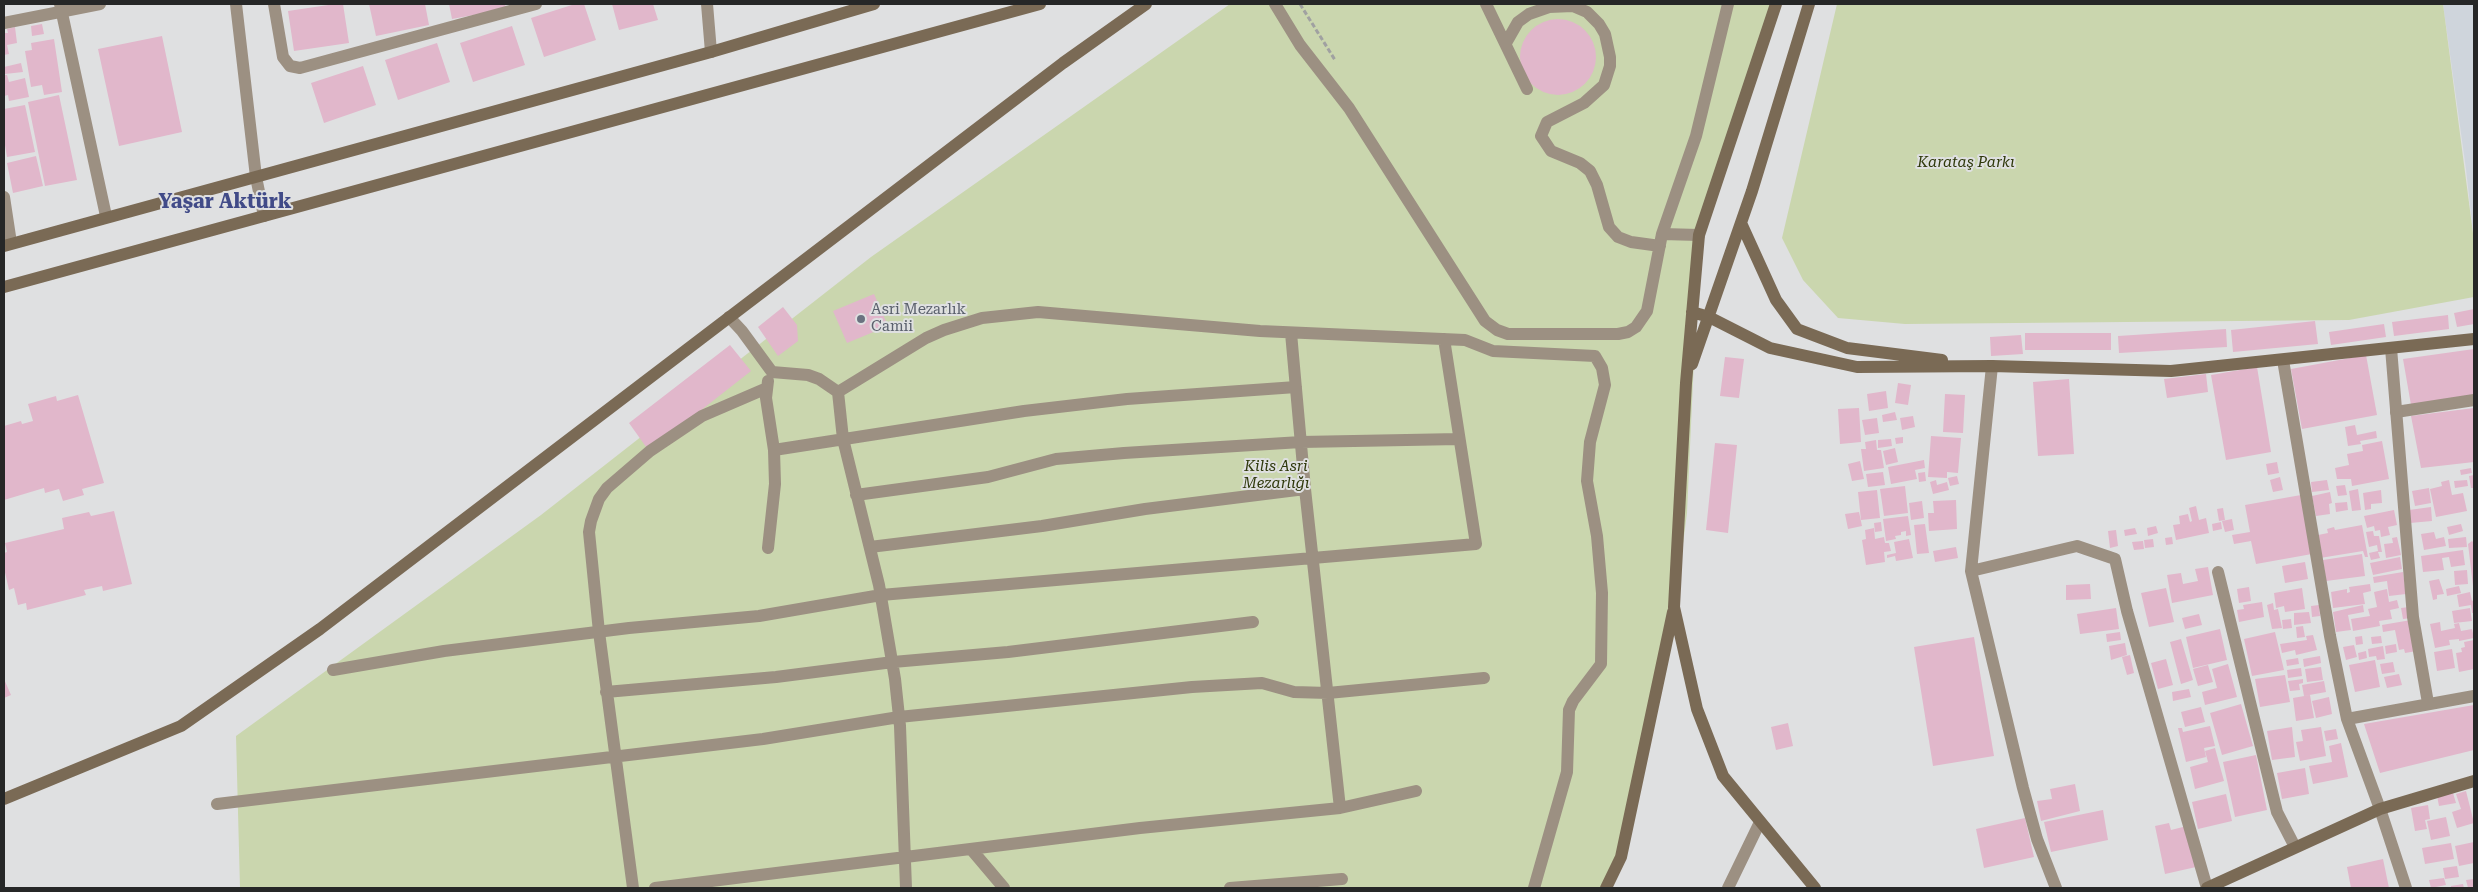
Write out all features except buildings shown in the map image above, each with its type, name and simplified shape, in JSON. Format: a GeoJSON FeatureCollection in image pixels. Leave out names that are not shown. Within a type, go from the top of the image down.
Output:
{"type":"FeatureCollection","features":[{"type":"Feature","properties":{"kind":"street"},"geometry":{"type":"LineString","coordinates":[[4,23],[61,8],[100,4]]}},
{"type":"Feature","properties":{"kind":"street"},"geometry":{"type":"LineString","coordinates":[[236,4],[256,178],[264,216]]}},
{"type":"Feature","properties":{"kind":"street"},"geometry":{"type":"LineString","coordinates":[[274,4],[283,57],[290,66],[295,68],[536,4]]}},
{"type":"Feature","properties":{"kind":"street"},"geometry":{"type":"LineString","coordinates":[[707,4],[711,52]]}},
{"type":"Feature","properties":{"kind":"street"},"geometry":{"type":"LineString","coordinates":[[4,197],[8,244],[106,216],[256,178],[711,52],[874,4]]}},
{"type":"Feature","properties":{"kind":"street"},"geometry":{"type":"LineString","coordinates":[[4,287],[1040,4]]}},
{"type":"Feature","properties":{"kind":"street"},"geometry":{"type":"LineString","coordinates":[[4,799],[181,726],[320,629],[1062,63],[1146,4]]}},
{"type":"Feature","properties":{"kind":"street"},"geometry":{"type":"LineString","coordinates":[[1274,4],[1296,38],[1349,108],[1454,274],[1491,326],[1508,334],[1618,334],[1628,332],[1642,320],[1647,310],[1661,240],[1696,136],[1728,4]]}},
{"type":"Feature","properties":{"kind":"street"},"geometry":{"type":"LineString","coordinates":[[1486,4],[1527,89]]}},
{"type":"Feature","properties":{"kind":"street"},"geometry":{"type":"LineString","coordinates":[[1606,888],[1621,857],[1674,607],[1686,383],[1699,235],[1776,4]]}},
{"type":"Feature","properties":{"kind":"street"},"geometry":{"type":"LineString","coordinates":[[1686,383],[1741,223],[1809,4]]}},
{"type":"Feature","properties":{"kind":"street"},"geometry":{"type":"LineString","coordinates":[[1506,43],[1518,22],[1529,14],[1549,6],[1573,6],[1588,12],[1599,24],[1608,45],[1610,66],[1604,85],[1584,103],[1547,122],[1541,136],[1551,151],[1580,163],[1590,171],[1597,185],[1610,227],[1618,237],[1631,242],[1699,235]]}},
{"type":"Feature","properties":{"kind":"street"},"geometry":{"type":"LineString","coordinates":[[61,8],[106,216]]}},
{"type":"Feature","properties":{"kind":"street"},"geometry":{"type":"LineString","coordinates":[[1741,223],[1776,300],[1797,329],[1847,348],[1992,366]]}},
{"type":"Feature","properties":{"kind":"street"},"geometry":{"type":"LineString","coordinates":[[1692,312],[1709,317],[1770,348],[1857,367],[1992,366],[2171,372],[2474,339]]}},
{"type":"Feature","properties":{"kind":"street"},"geometry":{"type":"LineString","coordinates":[[838,392],[926,338],[963,323],[1010,314],[1066,313],[1291,332],[1466,340],[1493,351],[1595,356],[1604,377],[1605,386],[1590,442],[1586,468],[1588,494],[1597,536],[1602,593],[1601,664],[1576,695],[1569,710],[1567,720],[1568,772],[1534,888]]}},
{"type":"Feature","properties":{"kind":"street"},"geometry":{"type":"LineString","coordinates":[[729,317],[742,331],[772,372],[808,375],[838,392]]}},
{"type":"Feature","properties":{"kind":"street"},"geometry":{"type":"LineString","coordinates":[[1291,332],[1305,489],[1340,808]]}},
{"type":"Feature","properties":{"kind":"street"},"geometry":{"type":"LineString","coordinates":[[333,670],[444,651],[599,632],[759,616],[881,595],[1476,544],[1444,339]]}},
{"type":"Feature","properties":{"kind":"street"},"geometry":{"type":"LineString","coordinates":[[2391,348],[2412,617],[2428,703]]}},
{"type":"Feature","properties":{"kind":"street"},"geometry":{"type":"LineString","coordinates":[[2283,360],[2346,719],[2380,809],[2406,888]]}},
{"type":"Feature","properties":{"kind":"street"},"geometry":{"type":"LineString","coordinates":[[1992,366],[1971,571],[2023,788],[2037,839],[2056,888]]}},
{"type":"Feature","properties":{"kind":"street"},"geometry":{"type":"LineString","coordinates":[[768,548],[775,484],[774,450],[767,408],[766,388],[772,372]]}},
{"type":"Feature","properties":{"kind":"street"},"geometry":{"type":"LineString","coordinates":[[774,450],[1024,411],[1296,387]]}},
{"type":"Feature","properties":{"kind":"street"},"geometry":{"type":"LineString","coordinates":[[633,888],[599,632],[589,532],[594,511],[606,488],[675,433],[726,404],[766,388]]}},
{"type":"Feature","properties":{"kind":"street"},"geometry":{"type":"LineString","coordinates":[[838,392],[843,439],[881,595],[893,662],[899,717],[906,888]]}},
{"type":"Feature","properties":{"kind":"street"},"geometry":{"type":"LineString","coordinates":[[2396,412],[2474,400]]}},
{"type":"Feature","properties":{"kind":"street"},"geometry":{"type":"LineString","coordinates":[[856,495],[988,477],[1056,460],[1124,453],[1301,442],[1459,439]]}},
{"type":"Feature","properties":{"kind":"street"},"geometry":{"type":"LineString","coordinates":[[870,547],[1042,526],[1145,509],[1305,489]]}},
{"type":"Feature","properties":{"kind":"street"},"geometry":{"type":"LineString","coordinates":[[1971,571],[2077,546],[2115,559],[2127,611],[2207,888],[2380,809],[2474,780]]}},
{"type":"Feature","properties":{"kind":"street"},"geometry":{"type":"LineString","coordinates":[[2218,572],[2277,812],[2295,847]]}},
{"type":"Feature","properties":{"kind":"street"},"geometry":{"type":"LineString","coordinates":[[1674,607],[1697,709],[1723,776],[1816,888]]}},
{"type":"Feature","properties":{"kind":"street"},"geometry":{"type":"LineString","coordinates":[[606,692],[776,677],[893,662],[1008,652],[1253,622]]}},
{"type":"Feature","properties":{"kind":"street"},"geometry":{"type":"LineString","coordinates":[[217,804],[763,739],[899,717],[1192,687],[1262,683],[1294,692],[1328,692],[1484,678]]}},
{"type":"Feature","properties":{"kind":"street"},"geometry":{"type":"LineString","coordinates":[[2346,719],[2474,696]]}},
{"type":"Feature","properties":{"kind":"street"},"geometry":{"type":"LineString","coordinates":[[655,888],[1140,828],[1340,808],[1416,791]]}},
{"type":"Feature","properties":{"kind":"street"},"geometry":{"type":"LineString","coordinates":[[1728,888],[1760,822]]}},
{"type":"Feature","properties":{"kind":"street"},"geometry":{"type":"LineString","coordinates":[[971,849],[1004,888]]}},
{"type":"Feature","properties":{"kind":"street"},"geometry":{"type":"LineString","coordinates":[[1230,888],[1342,879]]}},
{"type":"Feature","properties":{"kind":"path"},"geometry":{"type":"LineString","coordinates":[[1300,4],[1338,66]]}},
{"type":"Feature","properties":{"kind":"shaded area"},"geometry":{"type":"Polygon","coordinates":[[[2443,4],[2474,4],[2474,241],[2466,169],[2443,4]]]}},
{"type":"Feature","properties":{"kind":"green space","name":"Kilis Asri Mezarlığı"},"geometry":{"type":"Polygon","coordinates":[[[1230,4],[1777,4],[1699,250],[1687,513],[1674,612],[1608,888],[240,888],[236,736],[541,515],[871,257],[1230,4]]]}},
{"type":"Feature","properties":{"kind":"green space","name":"Karataş Parkı"},"geometry":{"type":"Polygon","coordinates":[[[1837,4],[2443,4],[2474,241],[2474,297],[2349,320],[1905,324],[1838,318],[1803,280],[1782,238],[1837,4]]]}},
{"type":"Feature","properties":{"kind":"place","name":"Asri Mezarlık Camii"},"geometry":{"type":"Point","coordinates":[861,319]}},
{"type":"Feature","properties":{"kind":"district","name":"Yaşar Aktürk"},"geometry":{"type":"Point","coordinates":[225,202]}}]}
